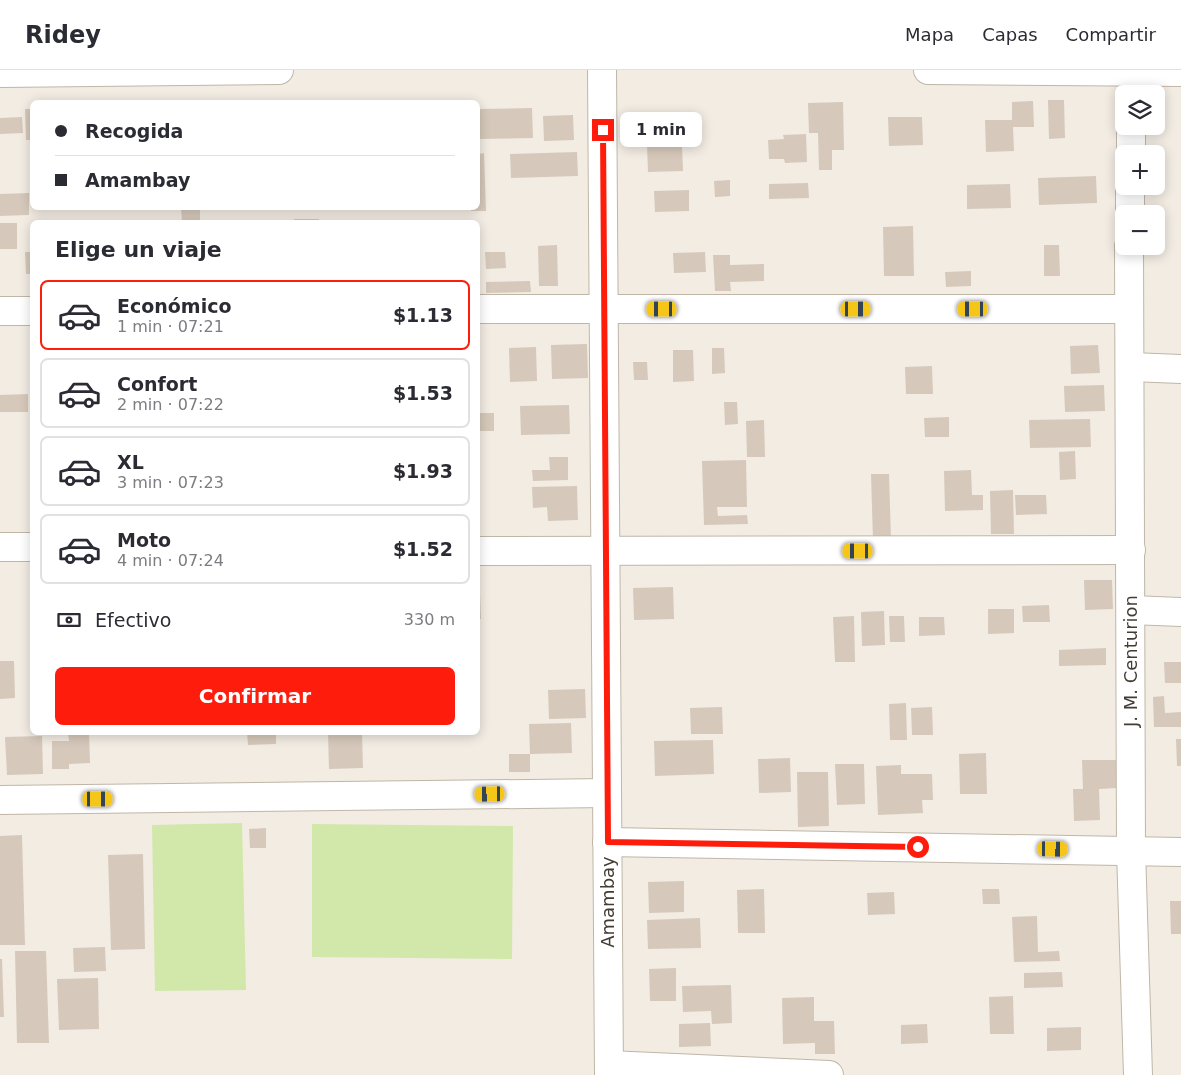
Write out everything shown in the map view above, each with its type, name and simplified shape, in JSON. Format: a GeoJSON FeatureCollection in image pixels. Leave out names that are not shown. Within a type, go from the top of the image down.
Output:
{"type":"FeatureCollection","features":[{"type":"Feature","properties":{"kind":"street"},"geometry":{"type":"LineString","coordinates":[[0,73],[278,70]]}},
{"type":"Feature","properties":{"kind":"street","name":"Amambay"},"geometry":{"type":"LineString","coordinates":[[602,70],[609,1070]]}},
{"type":"Feature","properties":{"kind":"street"},"geometry":{"type":"LineString","coordinates":[[928,70],[1132,79],[1181,72]]}},
{"type":"Feature","properties":{"kind":"street","name":"J. M. Centurion"},"geometry":{"type":"LineString","coordinates":[[1129,255],[1128,309],[1131,367],[1131,850],[1138,1075]]}},
{"type":"Feature","properties":{"kind":"street"},"geometry":{"type":"LineString","coordinates":[[480,309],[1128,309]]}},
{"type":"Feature","properties":{"kind":"street"},"geometry":{"type":"LineString","coordinates":[[0,311],[30,311]]}},
{"type":"Feature","properties":{"kind":"street"},"geometry":{"type":"LineString","coordinates":[[1131,367],[1181,369]]}},
{"type":"Feature","properties":{"kind":"street"},"geometry":{"type":"LineString","coordinates":[[0,547],[30,547]]}},
{"type":"Feature","properties":{"kind":"street"},"geometry":{"type":"LineString","coordinates":[[480,551],[1131,550]]}},
{"type":"Feature","properties":{"kind":"street"},"geometry":{"type":"LineString","coordinates":[[1131,610],[1181,612]]}},
{"type":"Feature","properties":{"kind":"street"},"geometry":{"type":"LineString","coordinates":[[0,800],[607,793]]}},
{"type":"Feature","properties":{"kind":"street"},"geometry":{"type":"LineString","coordinates":[[608,842],[1181,852]]}},
{"type":"Feature","properties":{"kind":"street"},"geometry":{"type":"LineString","coordinates":[[609,1070],[829,1075]]}},
{"type":"Feature","properties":{"kind":"green space"},"geometry":{"type":"Polygon","coordinates":[[[242,823],[246,990],[155,991],[152,825],[242,823]]]}},
{"type":"Feature","properties":{"kind":"green space"},"geometry":{"type":"Polygon","coordinates":[[[312,824],[513,826],[512,959],[312,957],[312,824]]]}},
{"type":"Feature","properties":{"kind":"building"},"geometry":{"type":"Polygon","coordinates":[[[1048,100],[1064,100],[1065,138],[1049,139],[1048,100]]]}},
{"type":"Feature","properties":{"kind":"building"},"geometry":{"type":"Polygon","coordinates":[[[1033,101],[1034,127],[1013,127],[1014,151],[986,152],[985,120],[1012,120],[1012,102],[1033,101]]]}},
{"type":"Feature","properties":{"kind":"building"},"geometry":{"type":"Polygon","coordinates":[[[843,102],[844,150],[832,150],[832,170],[819,170],[818,133],[809,133],[808,103],[843,102]]]}},
{"type":"Feature","properties":{"kind":"building"},"geometry":{"type":"Polygon","coordinates":[[[532,108],[533,138],[480,139],[480,109],[532,108]]]}},
{"type":"Feature","properties":{"kind":"building"},"geometry":{"type":"Polygon","coordinates":[[[25,109],[30,109],[30,140],[26,140],[25,109]]]}},
{"type":"Feature","properties":{"kind":"building"},"geometry":{"type":"Polygon","coordinates":[[[656,114],[673,114],[674,139],[657,140],[656,114]]]}},
{"type":"Feature","properties":{"kind":"building"},"geometry":{"type":"Polygon","coordinates":[[[573,115],[574,140],[544,141],[543,116],[573,115]]]}},
{"type":"Feature","properties":{"kind":"building"},"geometry":{"type":"Polygon","coordinates":[[[22,117],[23,133],[0,134],[0,118],[22,117]]]}},
{"type":"Feature","properties":{"kind":"building"},"geometry":{"type":"Polygon","coordinates":[[[888,117],[922,117],[923,145],[889,146],[888,117]]]}},
{"type":"Feature","properties":{"kind":"building"},"geometry":{"type":"Polygon","coordinates":[[[806,134],[807,162],[785,163],[784,159],[769,159],[768,140],[784,139],[783,135],[806,134]]]}},
{"type":"Feature","properties":{"kind":"building"},"geometry":{"type":"Polygon","coordinates":[[[647,145],[682,145],[683,171],[648,172],[647,145]]]}},
{"type":"Feature","properties":{"kind":"building"},"geometry":{"type":"Polygon","coordinates":[[[577,152],[578,176],[511,178],[510,154],[577,152]]]}},
{"type":"Feature","properties":{"kind":"building"},"geometry":{"type":"Polygon","coordinates":[[[484,153],[486,211],[471,211],[480,210],[480,154],[484,153]]]}},
{"type":"Feature","properties":{"kind":"building"},"geometry":{"type":"Polygon","coordinates":[[[1096,176],[1097,203],[1039,205],[1038,178],[1096,176]]]}},
{"type":"Feature","properties":{"kind":"building"},"geometry":{"type":"Polygon","coordinates":[[[730,180],[730,196],[715,197],[714,181],[730,180]]]}},
{"type":"Feature","properties":{"kind":"building"},"geometry":{"type":"Polygon","coordinates":[[[808,183],[809,198],[769,199],[769,184],[808,183]]]}},
{"type":"Feature","properties":{"kind":"building"},"geometry":{"type":"Polygon","coordinates":[[[1010,184],[1011,208],[967,209],[967,185],[1010,184]]]}},
{"type":"Feature","properties":{"kind":"building"},"geometry":{"type":"Polygon","coordinates":[[[689,190],[689,211],[655,212],[654,191],[689,190]]]}},
{"type":"Feature","properties":{"kind":"building"},"geometry":{"type":"Polygon","coordinates":[[[29,193],[29,215],[0,216],[0,194],[29,193]]]}},
{"type":"Feature","properties":{"kind":"building"},"geometry":{"type":"Polygon","coordinates":[[[181,210],[200,210],[200,220],[182,220],[181,210]]]}},
{"type":"Feature","properties":{"kind":"building"},"geometry":{"type":"Polygon","coordinates":[[[294,219],[319,219],[319,220],[294,219]]]}},
{"type":"Feature","properties":{"kind":"building"},"geometry":{"type":"Polygon","coordinates":[[[0,223],[17,223],[17,249],[0,249],[0,223]]]}},
{"type":"Feature","properties":{"kind":"building"},"geometry":{"type":"Polygon","coordinates":[[[913,226],[914,276],[884,276],[883,227],[913,226]]]}},
{"type":"Feature","properties":{"kind":"building"},"geometry":{"type":"Polygon","coordinates":[[[557,245],[558,286],[539,286],[538,246],[557,245]]]}},
{"type":"Feature","properties":{"kind":"building"},"geometry":{"type":"Polygon","coordinates":[[[1044,245],[1059,245],[1060,276],[1044,276],[1044,245]]]}},
{"type":"Feature","properties":{"kind":"building"},"geometry":{"type":"Polygon","coordinates":[[[25,252],[30,252],[30,274],[26,274],[25,252]]]}},
{"type":"Feature","properties":{"kind":"building"},"geometry":{"type":"Polygon","coordinates":[[[485,252],[505,252],[506,268],[486,269],[485,252]]]}},
{"type":"Feature","properties":{"kind":"building"},"geometry":{"type":"Polygon","coordinates":[[[705,252],[706,272],[674,273],[673,253],[705,252]]]}},
{"type":"Feature","properties":{"kind":"building"},"geometry":{"type":"Polygon","coordinates":[[[713,255],[730,255],[730,265],[764,264],[764,281],[730,282],[731,291],[715,291],[713,255]]]}},
{"type":"Feature","properties":{"kind":"building"},"geometry":{"type":"Polygon","coordinates":[[[971,271],[971,286],[946,287],[945,272],[971,271]]]}},
{"type":"Feature","properties":{"kind":"building"},"geometry":{"type":"Polygon","coordinates":[[[530,281],[531,292],[486,293],[486,282],[530,281]]]}},
{"type":"Feature","properties":{"kind":"building"},"geometry":{"type":"Polygon","coordinates":[[[587,344],[588,378],[552,379],[551,345],[587,344]]]}},
{"type":"Feature","properties":{"kind":"building"},"geometry":{"type":"Polygon","coordinates":[[[1098,345],[1100,373],[1071,374],[1070,346],[1098,345]]]}},
{"type":"Feature","properties":{"kind":"building"},"geometry":{"type":"Polygon","coordinates":[[[536,347],[537,381],[510,382],[509,348],[536,347]]]}},
{"type":"Feature","properties":{"kind":"building"},"geometry":{"type":"Polygon","coordinates":[[[712,348],[724,348],[725,373],[712,374],[712,348]]]}},
{"type":"Feature","properties":{"kind":"building"},"geometry":{"type":"Polygon","coordinates":[[[673,350],[693,350],[694,381],[673,382],[673,350]]]}},
{"type":"Feature","properties":{"kind":"building"},"geometry":{"type":"Polygon","coordinates":[[[633,362],[647,362],[648,380],[634,380],[633,362]]]}},
{"type":"Feature","properties":{"kind":"building"},"geometry":{"type":"Polygon","coordinates":[[[932,366],[933,394],[906,394],[905,367],[932,366]]]}},
{"type":"Feature","properties":{"kind":"building"},"geometry":{"type":"Polygon","coordinates":[[[1104,385],[1105,411],[1065,412],[1064,386],[1104,385]]]}},
{"type":"Feature","properties":{"kind":"building"},"geometry":{"type":"Polygon","coordinates":[[[28,394],[28,412],[0,412],[0,395],[28,394]]]}},
{"type":"Feature","properties":{"kind":"building"},"geometry":{"type":"Polygon","coordinates":[[[724,402],[737,402],[738,424],[725,425],[724,402]]]}},
{"type":"Feature","properties":{"kind":"building"},"geometry":{"type":"Polygon","coordinates":[[[569,405],[570,434],[521,435],[520,406],[569,405]]]}},
{"type":"Feature","properties":{"kind":"building"},"geometry":{"type":"Polygon","coordinates":[[[480,413],[494,413],[494,431],[480,431],[480,413]]]}},
{"type":"Feature","properties":{"kind":"building"},"geometry":{"type":"Polygon","coordinates":[[[949,417],[949,437],[925,437],[924,418],[949,417]]]}},
{"type":"Feature","properties":{"kind":"building"},"geometry":{"type":"Polygon","coordinates":[[[1090,419],[1091,447],[1030,448],[1029,420],[1090,419]]]}},
{"type":"Feature","properties":{"kind":"building"},"geometry":{"type":"Polygon","coordinates":[[[764,420],[765,457],[747,457],[746,421],[764,420]]]}},
{"type":"Feature","properties":{"kind":"building"},"geometry":{"type":"Polygon","coordinates":[[[1075,451],[1076,479],[1060,480],[1059,452],[1075,451]]]}},
{"type":"Feature","properties":{"kind":"building"},"geometry":{"type":"Polygon","coordinates":[[[549,457],[568,457],[568,480],[533,481],[532,470],[550,470],[549,457]]]}},
{"type":"Feature","properties":{"kind":"building"},"geometry":{"type":"Polygon","coordinates":[[[746,460],[747,507],[717,507],[718,516],[747,515],[748,524],[704,525],[702,461],[746,460]]]}},
{"type":"Feature","properties":{"kind":"building"},"geometry":{"type":"Polygon","coordinates":[[[971,470],[972,495],[983,495],[983,510],[945,511],[944,471],[971,470]]]}},
{"type":"Feature","properties":{"kind":"building"},"geometry":{"type":"Polygon","coordinates":[[[871,474],[889,474],[891,539],[873,540],[871,474]]]}},
{"type":"Feature","properties":{"kind":"building"},"geometry":{"type":"Polygon","coordinates":[[[577,486],[578,520],[548,521],[547,507],[533,508],[532,487],[577,486]]]}},
{"type":"Feature","properties":{"kind":"building"},"geometry":{"type":"Polygon","coordinates":[[[1013,490],[1014,534],[991,534],[990,491],[1013,490]]]}},
{"type":"Feature","properties":{"kind":"building"},"geometry":{"type":"Polygon","coordinates":[[[1015,495],[1046,495],[1047,514],[1016,515],[1015,495]]]}},
{"type":"Feature","properties":{"kind":"building"},"geometry":{"type":"Polygon","coordinates":[[[1084,580],[1112,580],[1113,609],[1085,610],[1084,580]]]}},
{"type":"Feature","properties":{"kind":"building"},"geometry":{"type":"Polygon","coordinates":[[[673,587],[674,619],[634,620],[633,588],[673,587]]]}},
{"type":"Feature","properties":{"kind":"building"},"geometry":{"type":"Polygon","coordinates":[[[1049,605],[1050,622],[1023,622],[1022,606],[1049,605]]]}},
{"type":"Feature","properties":{"kind":"building"},"geometry":{"type":"Polygon","coordinates":[[[988,609],[1014,609],[1014,633],[988,634],[988,609]]]}},
{"type":"Feature","properties":{"kind":"building"},"geometry":{"type":"Polygon","coordinates":[[[884,611],[885,645],[862,646],[861,612],[884,611]]]}},
{"type":"Feature","properties":{"kind":"building"},"geometry":{"type":"Polygon","coordinates":[[[854,616],[855,662],[835,662],[833,617],[854,616]]]}},
{"type":"Feature","properties":{"kind":"building"},"geometry":{"type":"Polygon","coordinates":[[[889,616],[904,616],[905,642],[890,642],[889,616]]]}},
{"type":"Feature","properties":{"kind":"building"},"geometry":{"type":"Polygon","coordinates":[[[919,617],[944,617],[945,635],[919,636],[919,617]]]}},
{"type":"Feature","properties":{"kind":"building"},"geometry":{"type":"Polygon","coordinates":[[[1106,648],[1106,665],[1059,666],[1059,650],[1106,648]]]}},
{"type":"Feature","properties":{"kind":"building"},"geometry":{"type":"Polygon","coordinates":[[[0,661],[14,661],[15,698],[0,699],[0,661]]]}},
{"type":"Feature","properties":{"kind":"building"},"geometry":{"type":"Polygon","coordinates":[[[1164,662],[1181,662],[1181,683],[1165,683],[1164,662]]]}},
{"type":"Feature","properties":{"kind":"building"},"geometry":{"type":"Polygon","coordinates":[[[585,689],[586,718],[549,719],[548,690],[585,689]]]}},
{"type":"Feature","properties":{"kind":"building"},"geometry":{"type":"Polygon","coordinates":[[[1164,696],[1165,713],[1181,712],[1181,727],[1154,727],[1153,697],[1164,696]]]}},
{"type":"Feature","properties":{"kind":"building"},"geometry":{"type":"Polygon","coordinates":[[[906,703],[907,740],[890,740],[889,704],[906,703]]]}},
{"type":"Feature","properties":{"kind":"building"},"geometry":{"type":"Polygon","coordinates":[[[722,707],[723,734],[691,734],[690,708],[722,707]]]}},
{"type":"Feature","properties":{"kind":"building"},"geometry":{"type":"Polygon","coordinates":[[[932,707],[933,735],[912,735],[911,708],[932,707]]]}},
{"type":"Feature","properties":{"kind":"building"},"geometry":{"type":"Polygon","coordinates":[[[571,723],[572,753],[530,754],[529,724],[571,723]]]}},
{"type":"Feature","properties":{"kind":"building"},"geometry":{"type":"Polygon","coordinates":[[[68,735],[89,735],[90,763],[69,764],[69,769],[52,769],[52,741],[69,741],[68,735]]]}},
{"type":"Feature","properties":{"kind":"building"},"geometry":{"type":"Polygon","coordinates":[[[247,735],[276,735],[276,744],[248,745],[247,735]]]}},
{"type":"Feature","properties":{"kind":"building"},"geometry":{"type":"Polygon","coordinates":[[[328,735],[362,735],[363,768],[329,769],[328,735]]]}},
{"type":"Feature","properties":{"kind":"building"},"geometry":{"type":"Polygon","coordinates":[[[42,736],[43,774],[7,775],[5,737],[42,736]]]}},
{"type":"Feature","properties":{"kind":"building"},"geometry":{"type":"Polygon","coordinates":[[[1176,739],[1181,739],[1181,766],[1177,766],[1176,739]]]}},
{"type":"Feature","properties":{"kind":"building"},"geometry":{"type":"Polygon","coordinates":[[[713,740],[714,774],[655,776],[654,741],[713,740]]]}},
{"type":"Feature","properties":{"kind":"building"},"geometry":{"type":"Polygon","coordinates":[[[986,753],[987,794],[960,794],[959,754],[986,753]]]}},
{"type":"Feature","properties":{"kind":"building"},"geometry":{"type":"Polygon","coordinates":[[[509,754],[530,754],[530,772],[509,772],[509,754]]]}},
{"type":"Feature","properties":{"kind":"building"},"geometry":{"type":"Polygon","coordinates":[[[790,758],[791,792],[759,793],[758,759],[790,758]]]}},
{"type":"Feature","properties":{"kind":"building"},"geometry":{"type":"Polygon","coordinates":[[[1082,760],[1116,760],[1117,788],[1099,789],[1100,820],[1074,821],[1073,789],[1083,789],[1082,760]]]}},
{"type":"Feature","properties":{"kind":"building"},"geometry":{"type":"Polygon","coordinates":[[[835,764],[864,764],[865,804],[837,805],[835,764]]]}},
{"type":"Feature","properties":{"kind":"building"},"geometry":{"type":"Polygon","coordinates":[[[901,765],[901,774],[932,774],[933,800],[922,800],[923,813],[878,815],[876,766],[901,765]]]}},
{"type":"Feature","properties":{"kind":"building"},"geometry":{"type":"Polygon","coordinates":[[[797,772],[828,772],[829,826],[798,827],[797,772]]]}},
{"type":"Feature","properties":{"kind":"building"},"geometry":{"type":"Polygon","coordinates":[[[266,828],[266,848],[250,848],[249,829],[266,828]]]}},
{"type":"Feature","properties":{"kind":"building"},"geometry":{"type":"Polygon","coordinates":[[[22,835],[25,945],[0,945],[0,836],[22,835]]]}},
{"type":"Feature","properties":{"kind":"building"},"geometry":{"type":"Polygon","coordinates":[[[143,854],[145,949],[111,950],[108,855],[143,854]]]}},
{"type":"Feature","properties":{"kind":"building"},"geometry":{"type":"Polygon","coordinates":[[[684,881],[684,912],[649,913],[648,882],[684,881]]]}},
{"type":"Feature","properties":{"kind":"building"},"geometry":{"type":"Polygon","coordinates":[[[764,889],[765,933],[738,933],[737,890],[764,889]]]}},
{"type":"Feature","properties":{"kind":"building"},"geometry":{"type":"Polygon","coordinates":[[[982,889],[999,889],[1000,904],[983,904],[982,889]]]}},
{"type":"Feature","properties":{"kind":"building"},"geometry":{"type":"Polygon","coordinates":[[[894,892],[895,914],[868,915],[867,893],[894,892]]]}},
{"type":"Feature","properties":{"kind":"building"},"geometry":{"type":"Polygon","coordinates":[[[1170,901],[1181,901],[1181,934],[1171,934],[1170,901]]]}},
{"type":"Feature","properties":{"kind":"building"},"geometry":{"type":"Polygon","coordinates":[[[1037,916],[1038,952],[1059,951],[1060,961],[1014,962],[1012,917],[1037,916]]]}},
{"type":"Feature","properties":{"kind":"building"},"geometry":{"type":"Polygon","coordinates":[[[700,918],[701,948],[648,949],[647,920],[700,918]]]}},
{"type":"Feature","properties":{"kind":"building"},"geometry":{"type":"Polygon","coordinates":[[[105,947],[106,971],[74,972],[73,948],[105,947]]]}},
{"type":"Feature","properties":{"kind":"building"},"geometry":{"type":"Polygon","coordinates":[[[15,951],[46,951],[49,1043],[17,1043],[15,951]]]}},
{"type":"Feature","properties":{"kind":"building"},"geometry":{"type":"Polygon","coordinates":[[[0,959],[2,959],[4,1017],[0,1017],[0,959]]]}},
{"type":"Feature","properties":{"kind":"building"},"geometry":{"type":"Polygon","coordinates":[[[676,968],[676,1001],[650,1001],[649,969],[676,968]]]}},
{"type":"Feature","properties":{"kind":"building"},"geometry":{"type":"Polygon","coordinates":[[[1062,972],[1063,987],[1024,988],[1024,973],[1062,972]]]}},
{"type":"Feature","properties":{"kind":"building"},"geometry":{"type":"Polygon","coordinates":[[[98,978],[99,1029],[59,1030],[57,979],[98,978]]]}},
{"type":"Feature","properties":{"kind":"building"},"geometry":{"type":"Polygon","coordinates":[[[731,985],[732,1023],[712,1024],[711,1011],[683,1012],[682,986],[731,985]]]}},
{"type":"Feature","properties":{"kind":"building"},"geometry":{"type":"Polygon","coordinates":[[[1013,996],[1014,1034],[990,1034],[989,997],[1013,996]]]}},
{"type":"Feature","properties":{"kind":"building"},"geometry":{"type":"Polygon","coordinates":[[[814,997],[814,1021],[834,1021],[835,1054],[815,1054],[815,1043],[783,1044],[782,998],[814,997]]]}},
{"type":"Feature","properties":{"kind":"building"},"geometry":{"type":"Polygon","coordinates":[[[710,1023],[711,1046],[679,1047],[679,1024],[710,1023]]]}},
{"type":"Feature","properties":{"kind":"building"},"geometry":{"type":"Polygon","coordinates":[[[927,1024],[928,1043],[901,1044],[901,1025],[927,1024]]]}},
{"type":"Feature","properties":{"kind":"building"},"geometry":{"type":"Polygon","coordinates":[[[1081,1027],[1081,1050],[1047,1051],[1047,1028],[1081,1027]]]}},
{"type":"Feature","properties":{"kind":"route"},"geometry":{"type":"LineString","coordinates":[[603,130],[608,842],[918,847]]}}]}
